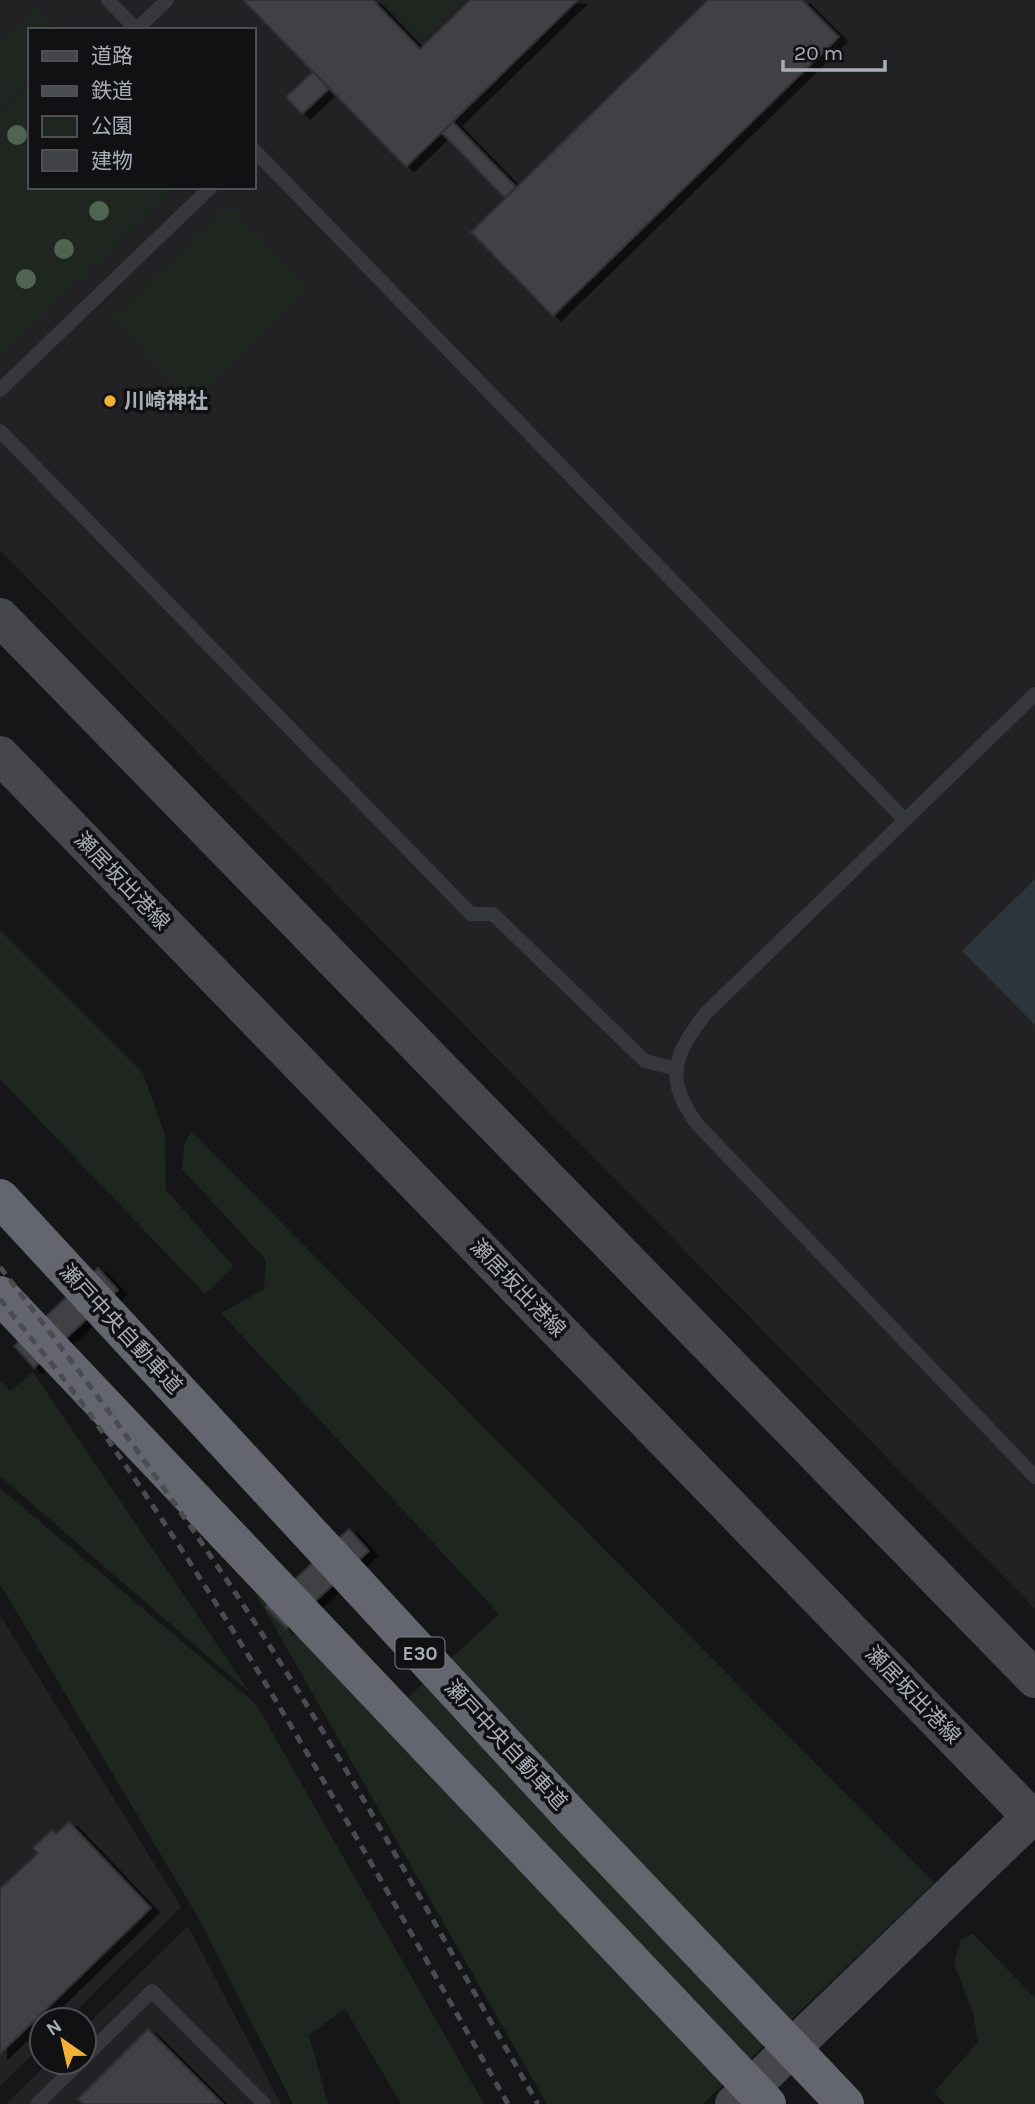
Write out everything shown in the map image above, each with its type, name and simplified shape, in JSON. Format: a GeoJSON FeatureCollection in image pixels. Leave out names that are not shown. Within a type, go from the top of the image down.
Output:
{"type":"FeatureCollection","features":[{"type":"Feature","properties":{"kind":"highway","name":"瀬戸中央自動車道"},"geometry":{"type":"LineString","coordinates":[[0,1198],[582,1828],[845,2104]]}},
{"type":"Feature","properties":{"kind":"highway","name":"E30"},"geometry":{"type":"LineString","coordinates":[[0,1295],[767,2104]]}},
{"type":"Feature","properties":{"kind":"main road"},"geometry":{"type":"LineString","coordinates":[[0,617],[1035,1679]]}},
{"type":"Feature","properties":{"kind":"main road","name":"瀬居坂出港線"},"geometry":{"type":"LineString","coordinates":[[0,755],[1034,1817]]}},
{"type":"Feature","properties":{"kind":"main road"},"geometry":{"type":"LineString","coordinates":[[734,2104],[1034,1817]]}},
{"type":"Feature","properties":{"kind":"lane"},"geometry":{"type":"LineString","coordinates":[[108,0],[135,28]]}},
{"type":"Feature","properties":{"kind":"lane"},"geometry":{"type":"LineString","coordinates":[[139,28],[167,0]]}},
{"type":"Feature","properties":{"kind":"lane"},"geometry":{"type":"LineString","coordinates":[[256,152],[905,820]]}},
{"type":"Feature","properties":{"kind":"lane"},"geometry":{"type":"LineString","coordinates":[[0,390],[209,189]]}},
{"type":"Feature","properties":{"kind":"lane"},"geometry":{"type":"LineString","coordinates":[[0,431],[471,914],[493,914],[645,1060],[677,1069]]}},
{"type":"Feature","properties":{"kind":"lane"},"geometry":{"type":"LineString","coordinates":[[1035,694],[706,1013],[691,1033],[679,1057],[676,1081],[679,1097],[697,1124],[1035,1476]]}},
{"type":"Feature","properties":{"kind":"lane"},"geometry":{"type":"LineString","coordinates":[[98,2044],[152,1991],[264,2104]]}},
{"type":"Feature","properties":{"kind":"lane"},"geometry":{"type":"LineString","coordinates":[[37,2104],[66,2076]]}},
{"type":"Feature","properties":{"kind":"shaded area"},"geometry":{"type":"Polygon","coordinates":[[[0,0],[1035,0],[1035,1609],[0,550],[0,0]]]}},
{"type":"Feature","properties":{"kind":"shaded area"},"geometry":{"type":"Polygon","coordinates":[[[1035,879],[1035,1025],[962,951],[1035,879]]]}},
{"type":"Feature","properties":{"kind":"shaded area"},"geometry":{"type":"Polygon","coordinates":[[[0,1615],[181,1907],[81,2006],[28,2006],[28,2059],[0,2086],[0,1615]]]}},
{"type":"Feature","properties":{"kind":"shaded area"},"geometry":{"type":"Polygon","coordinates":[[[188,1926],[281,2104],[6,2104],[35,2076],[98,2076],[98,2014],[188,1926]]]}},
{"type":"Feature","properties":{"kind":"green space"},"geometry":{"type":"Polygon","coordinates":[[[382,0],[461,0],[420,39],[382,0]]]}},
{"type":"Feature","properties":{"kind":"green space"},"geometry":{"type":"Polygon","coordinates":[[[36,9],[55,28],[28,28],[28,79],[0,106],[0,44],[36,9]]]}},
{"type":"Feature","properties":{"kind":"green space"},"geometry":{"type":"Polygon","coordinates":[[[28,87],[28,189],[172,189],[0,357],[0,114],[28,87]]]}},
{"type":"Feature","properties":{"kind":"green space"},"geometry":{"type":"Polygon","coordinates":[[[222,211],[234,211],[309,289],[193,401],[112,318],[222,211]]]}},
{"type":"Feature","properties":{"kind":"green space"},"geometry":{"type":"Polygon","coordinates":[[[0,930],[143,1073],[165,1135],[166,1190],[233,1266],[205,1294],[0,1079],[0,930]]]}},
{"type":"Feature","properties":{"kind":"green space"},"geometry":{"type":"Polygon","coordinates":[[[191,1131],[934,1883],[703,2104],[547,2104],[245,1575],[381,1722],[499,1614],[221,1313],[264,1289],[266,1260],[182,1169],[184,1145],[191,1131]]]}},
{"type":"Feature","properties":{"kind":"green space"},"geometry":{"type":"Polygon","coordinates":[[[33,1372],[250,1693],[0,1476],[0,1381],[10,1391],[33,1372]]]}},
{"type":"Feature","properties":{"kind":"green space"},"geometry":{"type":"Polygon","coordinates":[[[0,1488],[256,1704],[484,2104],[401,2104],[345,2009],[309,2035],[328,2104],[293,2104],[199,1919],[0,1584],[0,1488]]]}},
{"type":"Feature","properties":{"kind":"green space"},"geometry":{"type":"Polygon","coordinates":[[[973,1934],[1035,1998],[1035,2104],[945,2104],[934,2092],[978,2042],[973,2013],[954,1964],[961,1939],[973,1934]]]}},
{"type":"Feature","properties":{"kind":"building"},"geometry":{"type":"Polygon","coordinates":[[[243,0],[373,0],[420,49],[470,0],[578,0],[406,167],[243,0]]]}},
{"type":"Feature","properties":{"kind":"building"},"geometry":{"type":"Polygon","coordinates":[[[708,0],[802,0],[839,37],[553,316],[471,232],[708,0]]]}},
{"type":"Feature","properties":{"kind":"building"},"geometry":{"type":"Polygon","coordinates":[[[313,72],[329,89],[302,114],[286,97],[313,72]]]}},
{"type":"Feature","properties":{"kind":"building"},"geometry":{"type":"Polygon","coordinates":[[[453,122],[516,187],[505,198],[442,133],[453,122]]]}},
{"type":"Feature","properties":{"kind":"building"},"geometry":{"type":"Polygon","coordinates":[[[98,1268],[118,1290],[34,1368],[14,1346],[98,1268]]]}},
{"type":"Feature","properties":{"kind":"building"},"geometry":{"type":"Polygon","coordinates":[[[349,1529],[369,1551],[286,1629],[265,1607],[349,1529]]]}},
{"type":"Feature","properties":{"kind":"building"},"geometry":{"type":"Polygon","coordinates":[[[69,1822],[151,1908],[50,2006],[28,2006],[28,2027],[0,2054],[0,1889],[38,1853],[33,1848],[52,1830],[56,1834],[69,1822]]]}},
{"type":"Feature","properties":{"kind":"building"},"geometry":{"type":"Polygon","coordinates":[[[148,2029],[223,2104],[83,2104],[78,2099],[148,2029]]]}},
{"type":"Feature","properties":{"kind":"railway"},"geometry":{"type":"LineString","coordinates":[[0,1267],[138,1453],[261,1632],[383,1833],[538,2104]]}},
{"type":"Feature","properties":{"kind":"railway"},"geometry":{"type":"LineString","coordinates":[[0,1299],[83,1404],[205,1586],[360,1843],[508,2104]]}},
{"type":"Feature","properties":{"kind":"place","name":"川崎神社"},"geometry":{"type":"Point","coordinates":[110,401]}}]}
